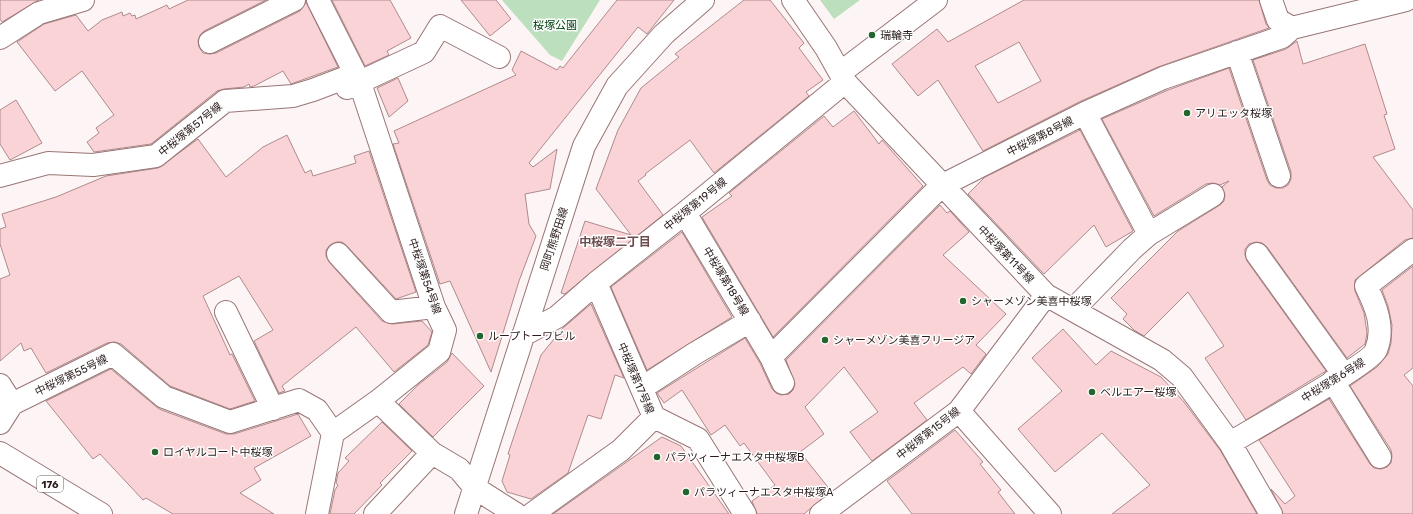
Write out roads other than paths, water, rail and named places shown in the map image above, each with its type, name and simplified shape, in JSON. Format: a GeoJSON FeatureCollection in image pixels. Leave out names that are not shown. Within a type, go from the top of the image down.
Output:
{"type":"FeatureCollection","features":[{"type":"Feature","properties":{"kind":"main road"},"geometry":{"type":"LineString","coordinates":[[0,38],[39,13],[83,0]]}},
{"type":"Feature","properties":{"kind":"main road"},"geometry":{"type":"LineString","coordinates":[[210,42],[294,0]]}},
{"type":"Feature","properties":{"kind":"main road","name":"中桜塚第54号線"},"geometry":{"type":"LineString","coordinates":[[318,0],[358,78],[434,307],[444,330],[439,352],[378,401],[333,433]]}},
{"type":"Feature","properties":{"kind":"main road","name":"岡町熊野田線"},"geometry":{"type":"LineString","coordinates":[[466,514],[584,146],[617,86],[664,34],[703,0]]}},
{"type":"Feature","properties":{"kind":"main road","name":"中桜塚第11号線"},"geometry":{"type":"LineString","coordinates":[[794,0],[826,48],[842,77],[941,186],[1046,295],[1162,360],[1182,377],[1230,443],[1271,514]]}},
{"type":"Feature","properties":{"kind":"main road","name":"中桜塚第19号線"},"geometry":{"type":"LineString","coordinates":[[523,336],[557,317],[596,283],[685,213],[842,77],[936,0]]}},
{"type":"Feature","properties":{"kind":"main road"},"geometry":{"type":"LineString","coordinates":[[1271,0],[1278,20],[1292,28]]}},
{"type":"Feature","properties":{"kind":"main road","name":"中桜塚第8号線"},"geometry":{"type":"LineString","coordinates":[[770,357],[941,186],[1085,112],[1163,78],[1282,37],[1292,28],[1406,0]]}},
{"type":"Feature","properties":{"kind":"main road"},"geometry":{"type":"LineString","coordinates":[[295,109],[358,78],[424,52],[440,26],[499,57]]}},
{"type":"Feature","properties":{"kind":"main road"},"geometry":{"type":"LineString","coordinates":[[1237,52],[1279,176]]}},
{"type":"Feature","properties":{"kind":"main road","name":"中桜塚第57号線"},"geometry":{"type":"LineString","coordinates":[[0,176],[48,163],[93,165],[156,156],[225,101],[293,96],[358,78]]}},
{"type":"Feature","properties":{"kind":"main road"},"geometry":{"type":"LineString","coordinates":[[1085,112],[1149,234]]}},
{"type":"Feature","properties":{"kind":"main road"},"geometry":{"type":"LineString","coordinates":[[1073,310],[1132,249],[1149,234],[1213,195]]}},
{"type":"Feature","properties":{"kind":"main road","name":"中桜塚第18号線"},"geometry":{"type":"LineString","coordinates":[[642,388],[694,354],[750,321],[685,213]]}},
{"type":"Feature","properties":{"kind":"main road","name":"中桜塚第6号線"},"geometry":{"type":"LineString","coordinates":[[1230,443],[1338,378],[1375,352],[1380,336],[1375,305],[1366,286],[1413,250]]}},
{"type":"Feature","properties":{"kind":"main road"},"geometry":{"type":"LineString","coordinates":[[338,254],[391,312],[434,307]]}},
{"type":"Feature","properties":{"kind":"main road"},"geometry":{"type":"LineString","coordinates":[[1257,254],[1338,378],[1380,457]]}},
{"type":"Feature","properties":{"kind":"main road","name":"中桜塚第17号線"},"geometry":{"type":"LineString","coordinates":[[532,514],[621,450],[654,417],[596,283]]}},
{"type":"Feature","properties":{"kind":"main road","name":"中桜塚第15号線"},"geometry":{"type":"LineString","coordinates":[[821,514],[959,411],[1046,295]]}},
{"type":"Feature","properties":{"kind":"main road"},"geometry":{"type":"LineString","coordinates":[[226,312],[273,409]]}},
{"type":"Feature","properties":{"kind":"main road"},"geometry":{"type":"LineString","coordinates":[[750,321],[784,383]]}},
{"type":"Feature","properties":{"kind":"main road","name":"中桜塚第55号線"},"geometry":{"type":"LineString","coordinates":[[12,404],[113,354],[164,397],[230,422],[299,400],[317,410],[333,433]]}},
{"type":"Feature","properties":{"kind":"main road"},"geometry":{"type":"LineString","coordinates":[[0,385],[12,404],[0,423]]}},
{"type":"Feature","properties":{"kind":"main road"},"geometry":{"type":"LineString","coordinates":[[378,401],[432,453],[459,469],[474,488],[516,514]]}},
{"type":"Feature","properties":{"kind":"main road"},"geometry":{"type":"LineString","coordinates":[[959,411],[1050,514]]}},
{"type":"Feature","properties":{"kind":"main road"},"geometry":{"type":"LineString","coordinates":[[654,417],[698,439],[745,514]]}},
{"type":"Feature","properties":{"kind":"main road"},"geometry":{"type":"LineString","coordinates":[[317,514],[333,433]]}},
{"type":"Feature","properties":{"kind":"main road","name":"176"},"geometry":{"type":"LineString","coordinates":[[0,453],[101,514]]}},
{"type":"Feature","properties":{"kind":"main road"},"geometry":{"type":"LineString","coordinates":[[375,514],[432,453]]}},
{"type":"Feature","properties":{"kind":"place","name":"瑞輪寺"},"geometry":{"type":"Point","coordinates":[872,35]}},
{"type":"Feature","properties":{"kind":"place","name":"アリエッタ桜塚"},"geometry":{"type":"Point","coordinates":[1187,113]}},
{"type":"Feature","properties":{"kind":"place","name":"シャーメゾン美喜中桜塚"},"geometry":{"type":"Point","coordinates":[963,301]}},
{"type":"Feature","properties":{"kind":"place","name":"ループトーワビル"},"geometry":{"type":"Point","coordinates":[480,336]}},
{"type":"Feature","properties":{"kind":"place","name":"シャーメゾン美喜フリージア"},"geometry":{"type":"Point","coordinates":[825,340]}},
{"type":"Feature","properties":{"kind":"place","name":"ベルエアー桜塚"},"geometry":{"type":"Point","coordinates":[1092,392]}},
{"type":"Feature","properties":{"kind":"place","name":"ロイヤルコート中桜塚"},"geometry":{"type":"Point","coordinates":[155,452]}},
{"type":"Feature","properties":{"kind":"place","name":"パラツィーナエスタ中桜塚B"},"geometry":{"type":"Point","coordinates":[657,457]}},
{"type":"Feature","properties":{"kind":"place","name":"パラツィーナエスタ中桜塚A"},"geometry":{"type":"Point","coordinates":[686,492]}},
{"type":"Feature","properties":{"kind":"district","name":"中桜塚二丁目"},"geometry":{"type":"Point","coordinates":[615,242]}},
{"type":"Feature","properties":{"kind":"park label","name":"桜塚公園"},"geometry":{"type":"Point","coordinates":[555,25]}}]}
